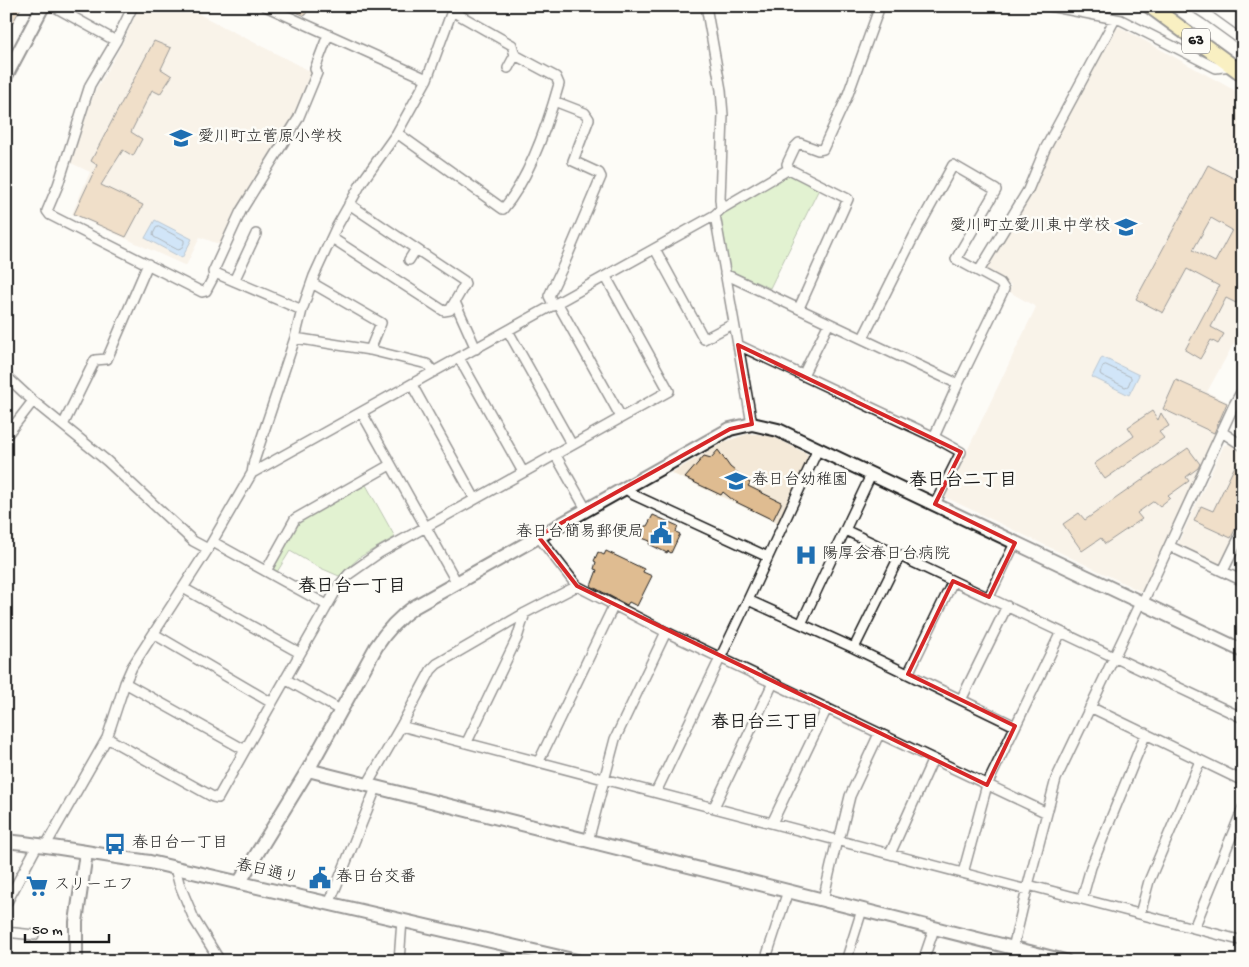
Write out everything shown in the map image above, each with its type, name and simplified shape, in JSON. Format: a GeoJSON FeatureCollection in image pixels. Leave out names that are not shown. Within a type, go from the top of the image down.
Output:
{"type":"FeatureCollection","features":[{"type":"Feature","properties":{"kind":"main road","name":"63"},"geometry":{"type":"LineString","coordinates":[[1150,6],[1237,70]]}},
{"type":"Feature","properties":{"kind":"street"},"geometry":{"type":"LineString","coordinates":[[6,76],[43,6]]}},
{"type":"Feature","properties":{"kind":"street"},"geometry":{"type":"LineString","coordinates":[[53,6],[116,41]]}},
{"type":"Feature","properties":{"kind":"street"},"geometry":{"type":"LineString","coordinates":[[133,6],[116,41],[90,85],[58,185],[47,211],[50,215],[202,292],[206,291],[214,276],[213,272],[241,212],[298,119],[317,73],[315,69],[328,35]]}},
{"type":"Feature","properties":{"kind":"street"},"geometry":{"type":"LineString","coordinates":[[265,6],[427,79]]}},
{"type":"Feature","properties":{"kind":"street"},"geometry":{"type":"LineString","coordinates":[[706,6],[721,90],[723,115],[718,212],[733,324],[752,424]]}},
{"type":"Feature","properties":{"kind":"street"},"geometry":{"type":"LineString","coordinates":[[799,308],[848,199],[789,169],[787,164],[799,143],[818,150],[823,149],[847,97],[880,6]]}},
{"type":"Feature","properties":{"kind":"street"},"geometry":{"type":"LineString","coordinates":[[1049,6],[1121,20],[1216,68],[1237,70]]}},
{"type":"Feature","properties":{"kind":"street"},"geometry":{"type":"LineString","coordinates":[[1192,6],[1243,41]]}},
{"type":"Feature","properties":{"kind":"street"},"geometry":{"type":"LineString","coordinates":[[6,904],[107,738],[132,667],[210,546],[252,473],[254,461],[312,283],[349,204],[396,133],[427,79],[453,8],[512,45],[515,56],[508,68]]}},
{"type":"Feature","properties":{"kind":"street"},"geometry":{"type":"LineString","coordinates":[[979,271],[1028,190],[1044,149],[1115,19]]}},
{"type":"Feature","properties":{"kind":"street"},"geometry":{"type":"LineString","coordinates":[[396,133],[502,213],[516,194],[524,166],[554,101],[559,84],[556,77],[515,56]]}},
{"type":"Feature","properties":{"kind":"street"},"geometry":{"type":"LineString","coordinates":[[554,101],[585,113],[589,119],[573,161],[599,173],[601,177],[584,209],[549,296],[621,417]]}},
{"type":"Feature","properties":{"kind":"street"},"geometry":{"type":"LineString","coordinates":[[862,338],[953,164],[996,190],[956,259],[1000,283],[1004,289],[934,437]]}},
{"type":"Feature","properties":{"kind":"street"},"geometry":{"type":"LineString","coordinates":[[252,473],[606,277],[789,169]]}},
{"type":"Feature","properties":{"kind":"street"},"geometry":{"type":"LineString","coordinates":[[332,238],[444,311],[450,310],[456,302],[465,284],[464,280],[349,204]]}},
{"type":"Feature","properties":{"kind":"street"},"geometry":{"type":"LineString","coordinates":[[234,281],[256,234]]}},
{"type":"Feature","properties":{"kind":"street"},"geometry":{"type":"LineString","coordinates":[[409,260],[416,248]]}},
{"type":"Feature","properties":{"kind":"street"},"geometry":{"type":"LineString","coordinates":[[655,249],[704,339],[733,324]]}},
{"type":"Feature","properties":{"kind":"street"},"geometry":{"type":"LineString","coordinates":[[63,425],[95,360],[106,358],[148,264]]}},
{"type":"Feature","properties":{"kind":"street"},"geometry":{"type":"LineString","coordinates":[[213,272],[302,310]]}},
{"type":"Feature","properties":{"kind":"street"},"geometry":{"type":"LineString","coordinates":[[725,274],[958,384]]}},
{"type":"Feature","properties":{"kind":"street"},"geometry":{"type":"LineString","coordinates":[[107,738],[213,798],[218,798],[327,605],[350,574],[362,563],[669,391],[606,277]]}},
{"type":"Feature","properties":{"kind":"street"},"geometry":{"type":"LineString","coordinates":[[312,283],[382,322],[370,350]]}},
{"type":"Feature","properties":{"kind":"street"},"geometry":{"type":"LineString","coordinates":[[456,302],[476,349]]}},
{"type":"Feature","properties":{"kind":"street"},"geometry":{"type":"LineString","coordinates":[[803,375],[829,322]]}},
{"type":"Feature","properties":{"kind":"street"},"geometry":{"type":"LineString","coordinates":[[508,331],[572,444]]}},
{"type":"Feature","properties":{"kind":"street"},"geometry":{"type":"LineString","coordinates":[[295,338],[370,350],[427,364],[434,372]]}},
{"type":"Feature","properties":{"kind":"street"},"geometry":{"type":"LineString","coordinates":[[738,345],[934,437],[961,452],[935,504]]}},
{"type":"Feature","properties":{"kind":"street"},"geometry":{"type":"LineString","coordinates":[[459,358],[523,472]]}},
{"type":"Feature","properties":{"kind":"street"},"geometry":{"type":"LineString","coordinates":[[6,376],[32,401],[107,461],[193,540],[266,571],[327,605]]}},
{"type":"Feature","properties":{"kind":"street"},"geometry":{"type":"LineString","coordinates":[[412,385],[475,499]]}},
{"type":"Feature","properties":{"kind":"street"},"geometry":{"type":"LineString","coordinates":[[1013,948],[1056,779],[1243,389]]}},
{"type":"Feature","properties":{"kind":"street"},"geometry":{"type":"LineString","coordinates":[[6,436],[32,401]]}},
{"type":"Feature","properties":{"kind":"street"},"geometry":{"type":"LineString","coordinates":[[362,413],[457,582]]}},
{"type":"Feature","properties":{"kind":"street"},"geometry":{"type":"LineString","coordinates":[[239,883],[308,770],[376,647],[387,630],[400,617],[457,582],[730,429],[752,424],[778,430],[1243,651]]}},
{"type":"Feature","properties":{"kind":"street"},"geometry":{"type":"LineString","coordinates":[[1222,432],[1243,446]]}},
{"type":"Feature","properties":{"kind":"street"},"geometry":{"type":"LineString","coordinates":[[656,792],[818,449]]}},
{"type":"Feature","properties":{"kind":"street"},"geometry":{"type":"LineString","coordinates":[[554,454],[586,509]]}},
{"type":"Feature","properties":{"kind":"street"},"geometry":{"type":"LineString","coordinates":[[266,571],[295,519],[390,465]]}},
{"type":"Feature","properties":{"kind":"street"},"geometry":{"type":"LineString","coordinates":[[801,624],[871,475]]}},
{"type":"Feature","properties":{"kind":"street"},"geometry":{"type":"LineString","coordinates":[[625,488],[634,496],[768,557]]}},
{"type":"Feature","properties":{"kind":"street"},"geometry":{"type":"LineString","coordinates":[[845,530],[1243,718]]}},
{"type":"Feature","properties":{"kind":"street"},"geometry":{"type":"LineString","coordinates":[[1223,571],[1243,530]]}},
{"type":"Feature","properties":{"kind":"street"},"geometry":{"type":"LineString","coordinates":[[538,536],[577,586],[666,632],[1047,813]]}},
{"type":"Feature","properties":{"kind":"street"},"geometry":{"type":"LineString","coordinates":[[989,597],[1015,543]]}},
{"type":"Feature","properties":{"kind":"street"},"geometry":{"type":"LineString","coordinates":[[1169,546],[1243,581]]}},
{"type":"Feature","properties":{"kind":"street"},"geometry":{"type":"LineString","coordinates":[[854,648],[900,555]]}},
{"type":"Feature","properties":{"kind":"street"},"geometry":{"type":"LineString","coordinates":[[908,674],[953,581]]}},
{"type":"Feature","properties":{"kind":"street"},"geometry":{"type":"LineString","coordinates":[[329,904],[371,786],[431,670],[437,664],[525,613],[577,586]]}},
{"type":"Feature","properties":{"kind":"street"},"geometry":{"type":"LineString","coordinates":[[183,588],[300,653]]}},
{"type":"Feature","properties":{"kind":"street"},"geometry":{"type":"LineString","coordinates":[[748,600],[854,648],[1015,726]]}},
{"type":"Feature","properties":{"kind":"street"},"geometry":{"type":"LineString","coordinates":[[539,761],[614,606]]}},
{"type":"Feature","properties":{"kind":"street"},"geometry":{"type":"LineString","coordinates":[[961,700],[1007,606]]}},
{"type":"Feature","properties":{"kind":"street"},"geometry":{"type":"LineString","coordinates":[[467,742],[517,638],[525,613]]}},
{"type":"Feature","properties":{"kind":"street"},"geometry":{"type":"LineString","coordinates":[[588,841],[615,740],[666,632]]}},
{"type":"Feature","properties":{"kind":"street"},"geometry":{"type":"LineString","coordinates":[[963,873],[987,785],[1061,632]]}},
{"type":"Feature","properties":{"kind":"street"},"geometry":{"type":"LineString","coordinates":[[154,634],[272,703]]}},
{"type":"Feature","properties":{"kind":"street"},"geometry":{"type":"LineString","coordinates":[[285,680],[340,710]]}},
{"type":"Feature","properties":{"kind":"street"},"geometry":{"type":"LineString","coordinates":[[125,683],[245,750]]}},
{"type":"Feature","properties":{"kind":"street"},"geometry":{"type":"LineString","coordinates":[[714,807],[773,683]]}},
{"type":"Feature","properties":{"kind":"street"},"geometry":{"type":"LineString","coordinates":[[1090,707],[1243,781]]}},
{"type":"Feature","properties":{"kind":"street"},"geometry":{"type":"LineString","coordinates":[[772,823],[826,708]]}},
{"type":"Feature","properties":{"kind":"street"},"geometry":{"type":"LineString","coordinates":[[401,726],[963,873],[1082,899],[1243,941]]}},
{"type":"Feature","properties":{"kind":"street"},"geometry":{"type":"LineString","coordinates":[[1082,899],[1091,867],[1146,733]]}},
{"type":"Feature","properties":{"kind":"street"},"geometry":{"type":"LineString","coordinates":[[824,900],[850,796],[879,734]]}},
{"type":"Feature","properties":{"kind":"street"},"geometry":{"type":"LineString","coordinates":[[890,854],[933,759]]}},
{"type":"Feature","properties":{"kind":"street"},"geometry":{"type":"LineString","coordinates":[[1140,914],[1149,881],[1200,760]]}},
{"type":"Feature","properties":{"kind":"street"},"geometry":{"type":"LineString","coordinates":[[308,770],[1065,961]]}},
{"type":"Feature","properties":{"kind":"street"},"geometry":{"type":"LineString","coordinates":[[1194,928],[1243,808]]}},
{"type":"Feature","properties":{"kind":"street","name":"春日通り"},"geometry":{"type":"LineString","coordinates":[[6,842],[42,845],[150,862],[577,961]]}},
{"type":"Feature","properties":{"kind":"street"},"geometry":{"type":"LineString","coordinates":[[76,961],[76,922],[86,853]]}},
{"type":"Feature","properties":{"kind":"street"},"geometry":{"type":"LineString","coordinates":[[175,868],[194,919],[220,961]]}},
{"type":"Feature","properties":{"kind":"street"},"geometry":{"type":"LineString","coordinates":[[765,961],[788,891]]}},
{"type":"Feature","properties":{"kind":"street"},"geometry":{"type":"LineString","coordinates":[[846,961],[862,910]]}},
{"type":"Feature","properties":{"kind":"street"},"geometry":{"type":"LineString","coordinates":[[399,961],[402,920]]}},
{"type":"Feature","properties":{"kind":"street"},"geometry":{"type":"LineString","coordinates":[[923,961],[934,929]]}},
{"type":"Feature","properties":{"kind":"street"},"geometry":{"type":"LineString","coordinates":[[6,932],[34,935]]}},
{"type":"Feature","properties":{"kind":"highlighted area"},"geometry":{"type":"Polygon","coordinates":[[[738,345],[961,452],[935,504],[1015,543],[989,597],[953,581],[908,674],[1015,726],[987,785],[577,586],[538,536],[730,429],[752,424],[738,345]]]}},
{"type":"Feature","properties":{"kind":"shaded area","name":"愛川町立菅原小学校"},"geometry":{"type":"Polygon","coordinates":[[[140,6],[183,6],[310,71],[313,78],[298,113],[221,245],[200,237],[186,266],[72,214],[90,172],[71,163],[94,93],[120,48],[140,6]]]}},
{"type":"Feature","properties":{"kind":"shaded area"},"geometry":{"type":"Polygon","coordinates":[[[1120,27],[1243,95],[1243,348],[1234,343],[1207,392],[1230,403],[1142,592],[945,497],[1036,307],[1008,291],[1011,285],[988,274],[986,265],[1114,29],[1120,27]]]}},
{"type":"Feature","properties":{"kind":"shaded area"},"geometry":{"type":"Polygon","coordinates":[[[747,434],[774,437],[811,456],[778,523],[671,473],[727,441],[747,434]]]}},
{"type":"Feature","properties":{"kind":"shaded area"},"geometry":{"type":"Polygon","coordinates":[[[1230,444],[1243,453],[1243,519],[1222,562],[1217,564],[1180,546],[1179,541],[1224,445],[1230,444]]]}},
{"type":"Feature","properties":{"kind":"green space"},"geometry":{"type":"Polygon","coordinates":[[[789,175],[819,189],[770,288],[730,271],[720,214],[789,175]]]}},
{"type":"Feature","properties":{"kind":"green space"},"geometry":{"type":"Polygon","coordinates":[[[366,485],[395,537],[360,557],[339,576],[316,566],[290,551],[277,572],[271,569],[299,522],[366,485]]]}},
{"type":"Feature","properties":{"kind":"water"},"geometry":{"type":"Polygon","coordinates":[[[155,220],[192,239],[182,258],[145,238],[155,220]]]}},
{"type":"Feature","properties":{"kind":"water"},"geometry":{"type":"Polygon","coordinates":[[[1102,357],[1139,375],[1129,395],[1092,377],[1102,357]]]}},
{"type":"Feature","properties":{"kind":"building"},"geometry":{"type":"Polygon","coordinates":[[[6,6],[22,6],[6,35],[6,6]]]}},
{"type":"Feature","properties":{"kind":"building"},"geometry":{"type":"Polygon","coordinates":[[[283,6],[309,6],[305,16],[283,6]]]}},
{"type":"Feature","properties":{"kind":"building"},"geometry":{"type":"Polygon","coordinates":[[[154,41],[171,48],[161,69],[172,76],[160,94],[152,90],[131,132],[142,139],[133,156],[123,150],[101,185],[143,205],[126,237],[74,214],[97,165],[91,161],[154,41]]]}},
{"type":"Feature","properties":{"kind":"building"},"geometry":{"type":"Polygon","coordinates":[[[1208,165],[1243,183],[1243,291],[1236,303],[1226,298],[1211,327],[1224,334],[1218,344],[1211,340],[1200,359],[1185,350],[1219,286],[1187,269],[1163,313],[1136,299],[1208,165]],[[1211,218],[1193,250],[1215,262],[1232,230],[1211,218]]]}},
{"type":"Feature","properties":{"kind":"building"},"geometry":{"type":"Polygon","coordinates":[[[1176,380],[1227,403],[1214,433],[1163,409],[1176,380]]]}},
{"type":"Feature","properties":{"kind":"building"},"geometry":{"type":"Polygon","coordinates":[[[1152,411],[1158,420],[1161,413],[1169,426],[1159,432],[1164,438],[1105,479],[1094,464],[1134,436],[1128,427],[1152,411]]]}},
{"type":"Feature","properties":{"kind":"building"},"geometry":{"type":"Polygon","coordinates":[[[1188,448],[1200,464],[1198,468],[1186,477],[1189,481],[1168,496],[1170,498],[1160,506],[1154,501],[1137,513],[1142,519],[1105,544],[1101,538],[1082,551],[1063,524],[1079,513],[1085,520],[1188,448]]]}},
{"type":"Feature","properties":{"kind":"building"},"geometry":{"type":"Polygon","coordinates":[[[718,450],[730,467],[750,483],[748,486],[781,502],[773,520],[734,501],[723,492],[721,495],[685,478],[704,456],[711,458],[718,450]]]}},
{"type":"Feature","properties":{"kind":"building"},"geometry":{"type":"Polygon","coordinates":[[[1235,466],[1243,469],[1243,513],[1231,538],[1194,521],[1201,506],[1213,511],[1235,466]]]}},
{"type":"Feature","properties":{"kind":"building","name":"春日台簡易郵便局"},"geometry":{"type":"Polygon","coordinates":[[[653,515],[678,526],[676,532],[680,534],[671,553],[668,551],[667,553],[649,544],[650,541],[642,538],[645,531],[642,526],[647,526],[653,515]]]}},
{"type":"Feature","properties":{"kind":"building"},"geometry":{"type":"Polygon","coordinates":[[[606,551],[644,569],[643,572],[652,576],[637,606],[629,602],[627,605],[591,586],[597,570],[594,569],[596,562],[594,561],[598,552],[604,555],[606,551]]]}},
{"type":"Feature","properties":{"kind":"place","name":"愛川町立菅原小学校"},"geometry":{"type":"Point","coordinates":[181,138]}},
{"type":"Feature","properties":{"kind":"place","name":"愛川町立愛川東中学校"},"geometry":{"type":"Point","coordinates":[1126,227]}},
{"type":"Feature","properties":{"kind":"place","name":"春日台幼稚園"},"geometry":{"type":"Point","coordinates":[736,481]}},
{"type":"Feature","properties":{"kind":"place","name":"春日台簡易郵便局"},"geometry":{"type":"Point","coordinates":[661,533]}},
{"type":"Feature","properties":{"kind":"place","name":"陽厚会春日台病院"},"geometry":{"type":"Point","coordinates":[806,555]}},
{"type":"Feature","properties":{"kind":"place","name":"春日台一丁目"},"geometry":{"type":"Point","coordinates":[115,844]}},
{"type":"Feature","properties":{"kind":"place","name":"春日台交番"},"geometry":{"type":"Point","coordinates":[320,878]}},
{"type":"Feature","properties":{"kind":"place","name":"スリーエフ"},"geometry":{"type":"Point","coordinates":[37,886]}},
{"type":"Feature","properties":{"kind":"district","name":"春日台二丁目"},"geometry":{"type":"Point","coordinates":[963,481]}},
{"type":"Feature","properties":{"kind":"district","name":"春日台一丁目"},"geometry":{"type":"Point","coordinates":[352,587]}},
{"type":"Feature","properties":{"kind":"district","name":"春日台三丁目"},"geometry":{"type":"Point","coordinates":[765,723]}}]}
